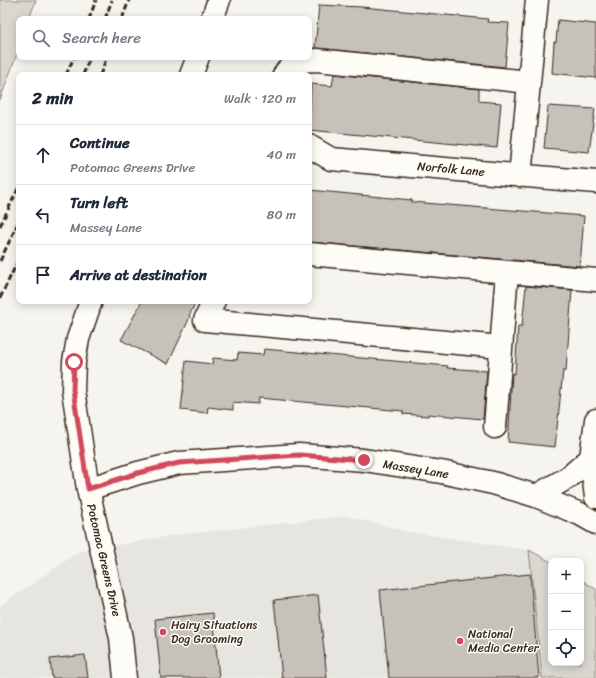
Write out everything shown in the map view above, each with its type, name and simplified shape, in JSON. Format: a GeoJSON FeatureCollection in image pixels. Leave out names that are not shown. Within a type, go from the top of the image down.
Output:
{"type":"FeatureCollection","features":[{"type":"Feature","properties":{"kind":"street"},"geometry":{"type":"LineString","coordinates":[[213,16],[219,0]]}},
{"type":"Feature","properties":{"kind":"street"},"geometry":{"type":"LineString","coordinates":[[520,176],[537,0]]}},
{"type":"Feature","properties":{"kind":"street"},"geometry":{"type":"LineString","coordinates":[[192,72],[197,60]]}},
{"type":"Feature","properties":{"kind":"street"},"geometry":{"type":"LineString","coordinates":[[286,72],[289,67],[302,60]]}},
{"type":"Feature","properties":{"kind":"street"},"geometry":{"type":"LineString","coordinates":[[312,60],[529,82]]}},
{"type":"Feature","properties":{"kind":"street","name":"Norfolk Lane"},"geometry":{"type":"LineString","coordinates":[[312,148],[331,159],[596,182]]}},
{"type":"Feature","properties":{"kind":"street"},"geometry":{"type":"LineString","coordinates":[[312,254],[596,280]]}},
{"type":"Feature","properties":{"kind":"street"},"geometry":{"type":"LineString","coordinates":[[496,427],[507,272]]}},
{"type":"Feature","properties":{"kind":"street","name":"Potomac Greens Drive"},"geometry":{"type":"LineString","coordinates":[[90,304],[78,339],[74,362],[73,390],[88,489],[121,638],[125,678]]}},
{"type":"Feature","properties":{"kind":"street"},"geometry":{"type":"LineString","coordinates":[[213,304],[205,320],[501,347]]}},
{"type":"Feature","properties":{"kind":"street"},"geometry":{"type":"LineString","coordinates":[[596,420],[592,458],[596,497]]}},
{"type":"Feature","properties":{"kind":"street","name":"Massey Lane"},"geometry":{"type":"LineString","coordinates":[[88,489],[138,473],[179,463],[299,455],[364,460],[441,472],[492,483],[536,496],[580,514],[596,523]]}},
{"type":"Feature","properties":{"kind":"street"},"geometry":{"type":"LineString","coordinates":[[536,496],[569,477],[592,458]]}},
{"type":"Feature","properties":{"kind":"shaded area"},"geometry":{"type":"Polygon","coordinates":[[[0,0],[36,0],[30,16],[16,16],[16,56],[0,100],[0,0]]]}},
{"type":"Feature","properties":{"kind":"shaded area"},"geometry":{"type":"Polygon","coordinates":[[[346,516],[409,532],[529,550],[542,678],[0,678],[0,606],[78,552],[174,535],[346,516]]]}},
{"type":"Feature","properties":{"kind":"shaded area"},"geometry":{"type":"Polygon","coordinates":[[[529,550],[548,560],[548,666],[584,666],[584,582],[596,589],[596,678],[542,678],[529,550]]]}},
{"type":"Feature","properties":{"kind":"building"},"geometry":{"type":"Polygon","coordinates":[[[319,5],[362,7],[488,19],[487,22],[509,23],[505,67],[315,48],[319,5]]]}},
{"type":"Feature","properties":{"kind":"building"},"geometry":{"type":"Polygon","coordinates":[[[558,20],[596,24],[596,78],[552,73],[554,42],[556,42],[558,20]]]}},
{"type":"Feature","properties":{"kind":"building"},"geometry":{"type":"Polygon","coordinates":[[[334,74],[479,89],[479,101],[501,103],[497,148],[312,130],[312,84],[332,86],[334,74]]]}},
{"type":"Feature","properties":{"kind":"building"},"geometry":{"type":"Polygon","coordinates":[[[548,106],[595,109],[589,152],[544,148],[548,106]]]}},
{"type":"Feature","properties":{"kind":"building"},"geometry":{"type":"Polygon","coordinates":[[[312,190],[412,200],[412,202],[584,216],[580,266],[312,242],[312,190]]]}},
{"type":"Feature","properties":{"kind":"building"},"geometry":{"type":"Polygon","coordinates":[[[526,286],[572,290],[566,371],[563,371],[555,447],[508,442],[512,373],[515,374],[518,326],[522,326],[526,286]]]}},
{"type":"Feature","properties":{"kind":"building"},"geometry":{"type":"Polygon","coordinates":[[[140,304],[195,304],[168,364],[121,340],[140,304]]]}},
{"type":"Feature","properties":{"kind":"building"},"geometry":{"type":"Polygon","coordinates":[[[264,349],[487,371],[483,419],[428,414],[428,416],[403,414],[403,411],[259,398],[258,404],[233,402],[233,410],[208,407],[207,413],[181,410],[186,361],[212,364],[213,358],[237,360],[238,353],[263,355],[264,349]]]}},
{"type":"Feature","properties":{"kind":"building","name":"National Media Center"},"geometry":{"type":"Polygon","coordinates":[[[530,574],[539,678],[389,678],[380,590],[530,574]]]}},
{"type":"Feature","properties":{"kind":"building"},"geometry":{"type":"Polygon","coordinates":[[[318,595],[327,678],[282,678],[274,600],[318,595]]]}},
{"type":"Feature","properties":{"kind":"building"},"geometry":{"type":"Polygon","coordinates":[[[213,613],[219,678],[161,678],[155,619],[213,613]]]}},
{"type":"Feature","properties":{"kind":"building"},"geometry":{"type":"Polygon","coordinates":[[[85,655],[88,678],[52,678],[50,659],[85,655]]]}},
{"type":"Feature","properties":{"kind":"railway"},"geometry":{"type":"LineString","coordinates":[[90,16],[96,0]]}},
{"type":"Feature","properties":{"kind":"railway"},"geometry":{"type":"LineString","coordinates":[[106,16],[112,0]]}},
{"type":"Feature","properties":{"kind":"railway"},"geometry":{"type":"LineString","coordinates":[[123,16],[129,0]]}},
{"type":"Feature","properties":{"kind":"railway"},"geometry":{"type":"LineString","coordinates":[[67,72],[73,60]]}},
{"type":"Feature","properties":{"kind":"railway"},"geometry":{"type":"LineString","coordinates":[[84,72],[89,60]]}},
{"type":"Feature","properties":{"kind":"railway"},"geometry":{"type":"LineString","coordinates":[[101,72],[106,60]]}},
{"type":"Feature","properties":{"kind":"railway"},"geometry":{"type":"LineString","coordinates":[[0,226],[16,193]]}},
{"type":"Feature","properties":{"kind":"railway"},"geometry":{"type":"LineString","coordinates":[[0,261],[16,227]]}},
{"type":"Feature","properties":{"kind":"railway"},"geometry":{"type":"LineString","coordinates":[[0,298],[16,265]]}},
{"type":"Feature","properties":{"kind":"place","name":"Hairy Situations Dog Grooming"},"geometry":{"type":"Point","coordinates":[163,632]}},
{"type":"Feature","properties":{"kind":"place","name":"National Media Center"},"geometry":{"type":"Point","coordinates":[460,641]}},
{"type":"Feature","properties":{"kind":"route"},"geometry":{"type":"LineString","coordinates":[[74,362],[73,390],[88,489],[138,473],[179,463],[299,455],[364,460]]}}]}
